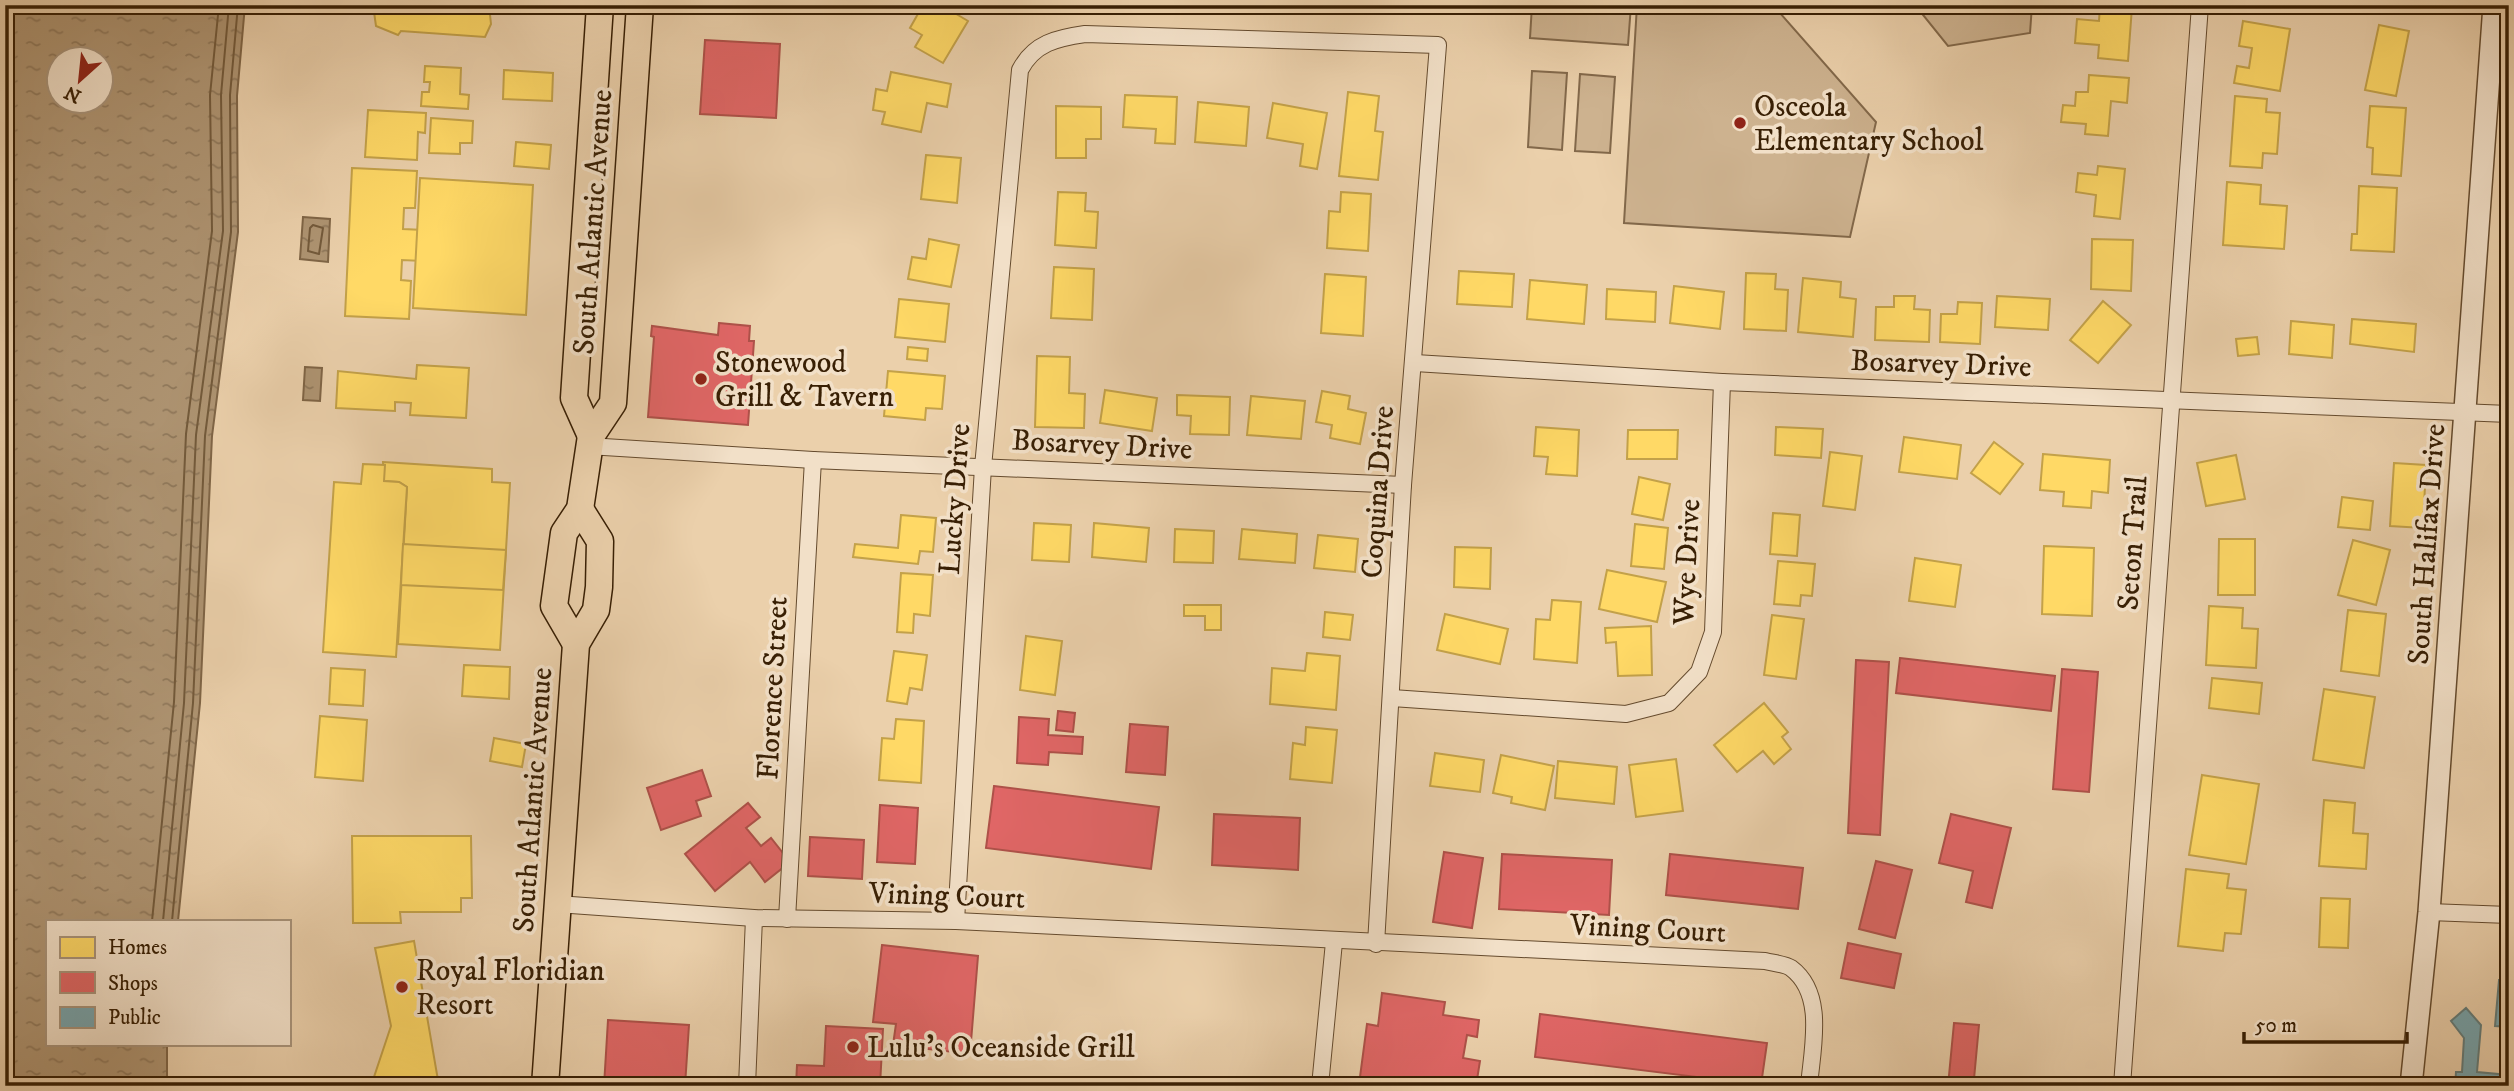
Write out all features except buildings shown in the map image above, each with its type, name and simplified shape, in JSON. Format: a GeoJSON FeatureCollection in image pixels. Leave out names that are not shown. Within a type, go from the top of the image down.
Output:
{"type":"FeatureCollection","features":[{"type":"Feature","properties":{"kind":"main road","name":"South Atlantic Avenue"},"geometry":{"type":"LineString","coordinates":[[590,441],[574,398],[600,5]]}},
{"type":"Feature","properties":{"kind":"main road","name":"South Atlantic Avenue"},"geometry":{"type":"LineString","coordinates":[[576,643],[554,606],[564,533],[580,509],[590,441],[613,403],[639,5]]}},
{"type":"Feature","properties":{"kind":"main road","name":"South Atlantic Avenue"},"geometry":{"type":"LineString","coordinates":[[545,1086],[576,643],[596,610],[599,575],[600,541],[580,509]]}},
{"type":"Feature","properties":{"kind":"street","name":"Seton Trail"},"geometry":{"type":"LineString","coordinates":[[2122,1086],[2200,5]]}},
{"type":"Feature","properties":{"kind":"street","name":"South Halifax Drive"},"geometry":{"type":"LineString","coordinates":[[2411,1086],[2428,912],[2466,413],[2500,43],[2494,5]]}},
{"type":"Feature","properties":{"kind":"street","name":"Coquina Drive"},"geometry":{"type":"LineString","coordinates":[[1020,81],[1020,70],[1027,57],[1053,38],[1085,34],[1438,45],[1415,363],[1403,485],[1377,944]]}},
{"type":"Feature","properties":{"kind":"street","name":"Lucky Drive"},"geometry":{"type":"LineString","coordinates":[[956,922],[983,467],[1020,81]]}},
{"type":"Feature","properties":{"kind":"street","name":"Bosarvey Drive"},"geometry":{"type":"LineString","coordinates":[[1415,363],[1722,382],[2509,414]]}},
{"type":"Feature","properties":{"kind":"street","name":"Wye Drive"},"geometry":{"type":"LineString","coordinates":[[1392,698],[1626,714],[1669,703],[1699,672],[1713,632],[1722,382]]}},
{"type":"Feature","properties":{"kind":"street","name":"Bosarvey Drive"},"geometry":{"type":"LineString","coordinates":[[590,441],[813,460],[1403,485]]}},
{"type":"Feature","properties":{"kind":"street","name":"Florence Street"},"geometry":{"type":"LineString","coordinates":[[787,919],[813,460]]}},
{"type":"Feature","properties":{"kind":"street","name":"Vining Court"},"geometry":{"type":"LineString","coordinates":[[557,904],[754,918],[956,922],[1765,961],[1790,967],[1810,988],[1814,1015],[1809,1086]]}},
{"type":"Feature","properties":{"kind":"street"},"geometry":{"type":"LineString","coordinates":[[2428,912],[2509,915]]}},
{"type":"Feature","properties":{"kind":"street"},"geometry":{"type":"LineString","coordinates":[[747,1086],[754,918]]}},
{"type":"Feature","properties":{"kind":"street"},"geometry":{"type":"LineString","coordinates":[[1320,1086],[1334,942]]}},
{"type":"Feature","properties":{"kind":"shaded area"},"geometry":{"type":"Polygon","coordinates":[[[1532,5],[1631,5],[1628,45],[1530,38],[1532,5]]]}},
{"type":"Feature","properties":{"kind":"shaded area"},"geometry":{"type":"Polygon","coordinates":[[[1637,5],[1773,5],[1876,122],[1850,237],[1624,223],[1637,5]]]}},
{"type":"Feature","properties":{"kind":"shaded area"},"geometry":{"type":"Polygon","coordinates":[[[1915,5],[2032,5],[2030,33],[1948,46],[1915,5]]]}},
{"type":"Feature","properties":{"kind":"shaded area"},"geometry":{"type":"Polygon","coordinates":[[[1532,71],[1567,73],[1562,150],[1528,147],[1532,71]]]}},
{"type":"Feature","properties":{"kind":"shaded area"},"geometry":{"type":"Polygon","coordinates":[[[1580,74],[1615,77],[1610,153],[1575,151],[1580,74]]]}},
{"type":"Feature","properties":{"kind":"water"},"geometry":{"type":"Polygon","coordinates":[[[5,5],[245,5],[237,96],[238,232],[212,436],[200,703],[178,920],[46,920],[46,1046],[167,1046],[167,1086],[5,1086],[5,5]]]}},
{"type":"Feature","properties":{"kind":"water"},"geometry":{"type":"Polygon","coordinates":[[[303,217],[330,219],[328,262],[300,259],[303,217]]]}},
{"type":"Feature","properties":{"kind":"water"},"geometry":{"type":"Polygon","coordinates":[[[305,367],[322,368],[320,401],[303,400],[305,367]]]}},
{"type":"Feature","properties":{"kind":"place","name":"Osceola Elementary School"},"geometry":{"type":"Point","coordinates":[1740,123]}},
{"type":"Feature","properties":{"kind":"place","name":"Stonewood Grill & Tavern"},"geometry":{"type":"Point","coordinates":[701,379]}},
{"type":"Feature","properties":{"kind":"place","name":"Royal Floridian Resort"},"geometry":{"type":"Point","coordinates":[402,987]}},
{"type":"Feature","properties":{"kind":"place","name":"Lulu's Oceanside Grill"},"geometry":{"type":"Point","coordinates":[853,1047]}}]}
